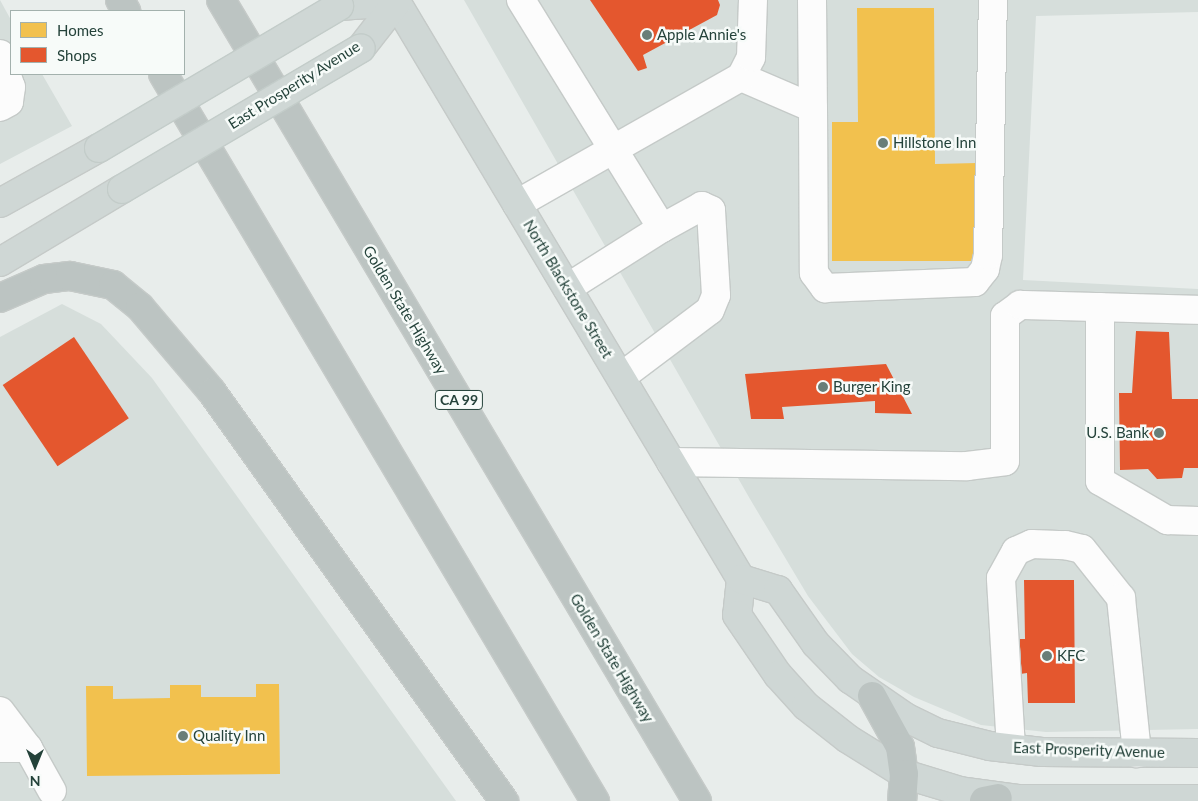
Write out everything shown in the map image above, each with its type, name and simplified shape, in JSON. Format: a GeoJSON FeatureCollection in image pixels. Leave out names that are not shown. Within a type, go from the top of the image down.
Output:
{"type":"FeatureCollection","features":[{"type":"Feature","properties":{"kind":"highway","name":"Golden State Highway"},"geometry":{"type":"LineString","coordinates":[[221,0],[696,801]]}},
{"type":"Feature","properties":{"kind":"highway"},"geometry":{"type":"LineString","coordinates":[[164,75],[595,801]]}},
{"type":"Feature","properties":{"kind":"highway"},"geometry":{"type":"LineString","coordinates":[[0,298],[44,279],[70,276],[113,285],[140,307],[212,392],[504,801]]}},
{"type":"Feature","properties":{"kind":"highway"},"geometry":{"type":"LineString","coordinates":[[872,696],[900,747],[904,774],[902,801]]}},
{"type":"Feature","properties":{"kind":"main road"},"geometry":{"type":"LineString","coordinates":[[0,203],[99,148],[339,6],[398,1]]}},
{"type":"Feature","properties":{"kind":"main road","name":"East Prosperity Avenue"},"geometry":{"type":"LineString","coordinates":[[0,262],[361,48],[398,1]]}},
{"type":"Feature","properties":{"kind":"main road","name":"North Blackstone Street"},"geometry":{"type":"LineString","coordinates":[[398,1],[741,578]]}},
{"type":"Feature","properties":{"kind":"main road"},"geometry":{"type":"LineString","coordinates":[[872,696],[816,644],[778,590],[741,578],[737,615],[778,675],[806,706],[842,735],[904,774],[991,799],[1198,799]]}},
{"type":"Feature","properties":{"kind":"main road","name":"East Prosperity Avenue"},"geometry":{"type":"LineString","coordinates":[[872,696],[905,717],[938,733],[963,740],[1011,748],[1137,753],[1198,752]]}},
{"type":"Feature","properties":{"kind":"street"},"geometry":{"type":"LineString","coordinates":[[521,0],[662,228]]}},
{"type":"Feature","properties":{"kind":"street"},"geometry":{"type":"LineString","coordinates":[[517,204],[741,77],[751,57],[753,0]]}},
{"type":"Feature","properties":{"kind":"street"},"geometry":{"type":"LineString","coordinates":[[812,0],[814,273],[817,281],[825,288],[838,289],[975,282],[985,268],[988,255],[993,0]]}},
{"type":"Feature","properties":{"kind":"street"},"geometry":{"type":"LineString","coordinates":[[0,54],[11,87],[9,102],[0,107]]}},
{"type":"Feature","properties":{"kind":"street"},"geometry":{"type":"LineString","coordinates":[[741,77],[813,108]]}},
{"type":"Feature","properties":{"kind":"street"},"geometry":{"type":"LineString","coordinates":[[567,288],[662,228],[702,206],[711,210],[716,295],[710,310],[621,378]]}},
{"type":"Feature","properties":{"kind":"street"},"geometry":{"type":"LineString","coordinates":[[671,462],[967,466],[1005,461],[1005,316],[1020,305],[1198,310]]}},
{"type":"Feature","properties":{"kind":"street"},"geometry":{"type":"LineString","coordinates":[[1100,307],[1100,481],[1167,520],[1198,520]]}},
{"type":"Feature","properties":{"kind":"street"},"geometry":{"type":"LineString","coordinates":[[1011,748],[1001,578],[1016,550],[1032,544],[1065,545],[1082,549],[1121,598],[1137,753]]}},
{"type":"Feature","properties":{"kind":"street"},"geometry":{"type":"LineString","coordinates":[[0,711],[28,748],[52,791]]}},
{"type":"Feature","properties":{"kind":"street"},"geometry":{"type":"LineString","coordinates":[[0,748],[28,748]]}},
{"type":"Feature","properties":{"kind":"shaded area"},"geometry":{"type":"Polygon","coordinates":[[[0,0],[10,18],[10,75],[43,75],[72,126],[0,164],[0,0]]]}},
{"type":"Feature","properties":{"kind":"shaded area"},"geometry":{"type":"Polygon","coordinates":[[[464,0],[1198,0],[1198,12],[1036,16],[1023,280],[1198,289],[1198,729],[1046,732],[981,725],[914,697],[879,677],[852,654],[808,596],[750,499],[464,0]]]}},
{"type":"Feature","properties":{"kind":"shaded area"},"geometry":{"type":"Polygon","coordinates":[[[62,304],[101,324],[152,378],[456,801],[0,801],[0,337],[62,304]]]}},
{"type":"Feature","properties":{"kind":"building: Homes","name":"Hillstone Inn"},"geometry":{"type":"Polygon","coordinates":[[[857,8],[934,8],[935,164],[977,163],[977,261],[832,261],[832,122],[858,122],[857,8]]]}},
{"type":"Feature","properties":{"kind":"building: Homes","name":"Quality Inn"},"geometry":{"type":"Polygon","coordinates":[[[256,684],[279,684],[280,774],[87,776],[86,686],[113,686],[113,699],[170,698],[170,685],[201,685],[201,697],[256,697],[256,684]]]}},
{"type":"Feature","properties":{"kind":"building: Shops","name":"Apple Annie's"},"geometry":{"type":"Polygon","coordinates":[[[590,0],[718,0],[720,5],[717,15],[643,55],[647,68],[638,71],[590,0]]]}},
{"type":"Feature","properties":{"kind":"building: Shops","name":"U.S. Bank"},"geometry":{"type":"Polygon","coordinates":[[[1136,331],[1169,332],[1172,399],[1198,399],[1198,468],[1184,468],[1182,478],[1157,479],[1148,469],[1120,470],[1119,393],[1132,393],[1136,331]]]}},
{"type":"Feature","properties":{"kind":"building: Shops"},"geometry":{"type":"Polygon","coordinates":[[[74,337],[129,418],[58,466],[3,385],[74,337]]]}},
{"type":"Feature","properties":{"kind":"building: Shops","name":"Burger King"},"geometry":{"type":"Polygon","coordinates":[[[886,364],[912,414],[875,413],[875,401],[782,407],[784,419],[751,419],[745,374],[886,364]]]}},
{"type":"Feature","properties":{"kind":"building: Shops","name":"KFC"},"geometry":{"type":"Polygon","coordinates":[[[1024,580],[1074,580],[1075,703],[1028,703],[1027,673],[1020,674],[1019,639],[1025,639],[1024,580]]]}},
{"type":"Feature","properties":{"kind":"place","name":"Apple Annie's"},"geometry":{"type":"Point","coordinates":[647,35]}},
{"type":"Feature","properties":{"kind":"place","name":"Hillstone Inn"},"geometry":{"type":"Point","coordinates":[883,143]}},
{"type":"Feature","properties":{"kind":"place","name":"Burger King"},"geometry":{"type":"Point","coordinates":[823,387]}},
{"type":"Feature","properties":{"kind":"place","name":"U.S. Bank"},"geometry":{"type":"Point","coordinates":[1159,433]}},
{"type":"Feature","properties":{"kind":"place","name":"KFC"},"geometry":{"type":"Point","coordinates":[1047,656]}},
{"type":"Feature","properties":{"kind":"place","name":"Quality Inn"},"geometry":{"type":"Point","coordinates":[183,736]}}]}
